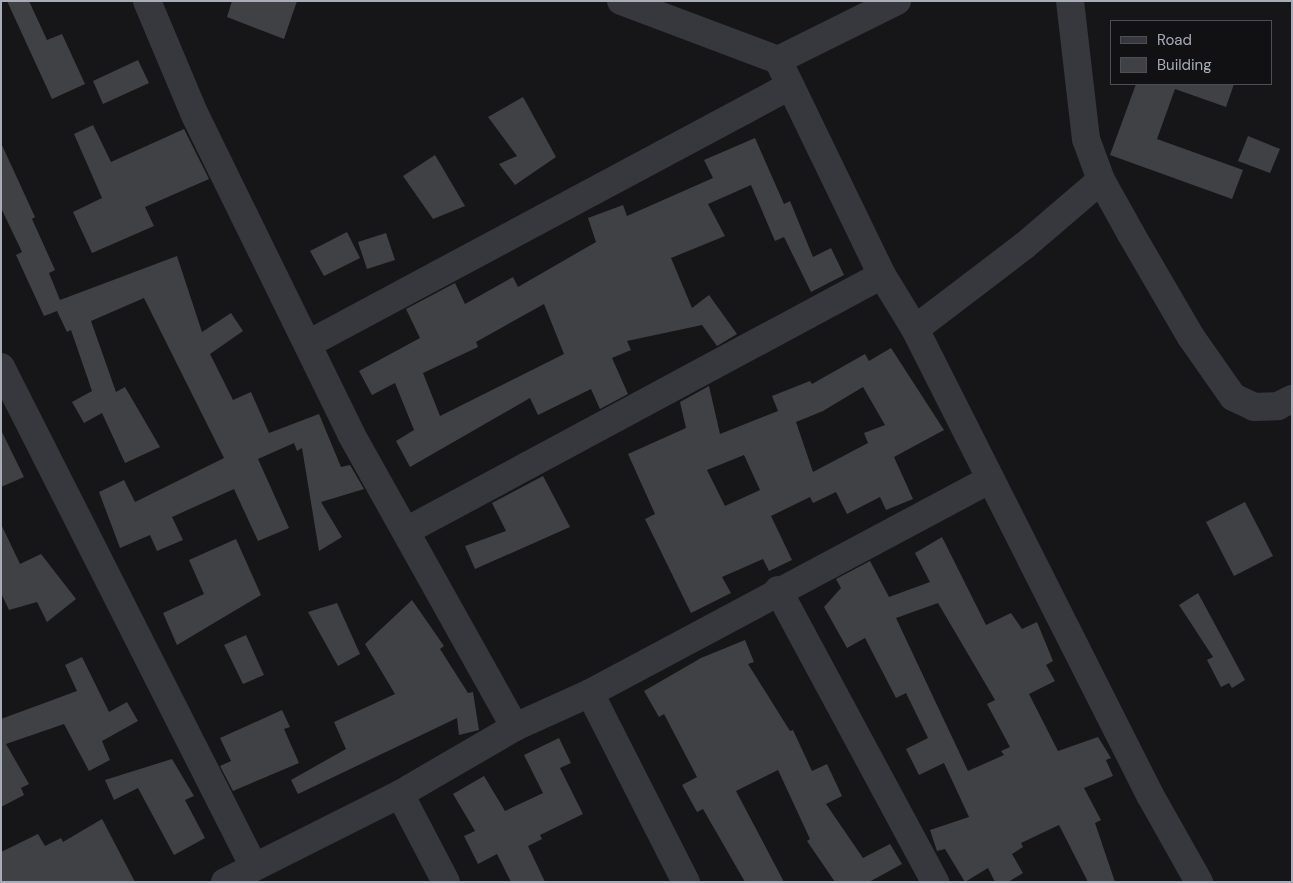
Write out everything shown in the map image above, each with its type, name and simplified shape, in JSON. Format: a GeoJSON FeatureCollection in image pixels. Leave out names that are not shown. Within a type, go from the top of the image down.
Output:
{"type":"FeatureCollection","features":[{"type":"Feature","properties":{"kind":"street"},"geometry":{"type":"LineString","coordinates":[[147,1],[195,115],[351,434],[516,727]]}},
{"type":"Feature","properties":{"kind":"street"},"geometry":{"type":"LineString","coordinates":[[620,1],[778,60],[896,1]]}},
{"type":"Feature","properties":{"kind":"street"},"geometry":{"type":"LineString","coordinates":[[1070,1],[1086,139],[1101,180],[1191,337],[1233,397],[1254,407],[1278,406],[1292,399]]}},
{"type":"Feature","properties":{"kind":"street"},"geometry":{"type":"LineString","coordinates":[[778,60],[788,87],[882,275],[916,329],[1150,795],[1199,882]]}},
{"type":"Feature","properties":{"kind":"street"},"geometry":{"type":"LineString","coordinates":[[308,344],[788,87]]}},
{"type":"Feature","properties":{"kind":"street"},"geometry":{"type":"LineString","coordinates":[[916,329],[1024,246],[1101,180]]}},
{"type":"Feature","properties":{"kind":"street"},"geometry":{"type":"LineString","coordinates":[[406,531],[882,275]]}},
{"type":"Feature","properties":{"kind":"street"},"geometry":{"type":"LineString","coordinates":[[1,367],[254,867]]}},
{"type":"Feature","properties":{"kind":"street"},"geometry":{"type":"LineString","coordinates":[[225,882],[400,794],[516,727],[590,693],[778,590],[990,479]]}},
{"type":"Feature","properties":{"kind":"street"},"geometry":{"type":"LineString","coordinates":[[778,590],[935,882]]}},
{"type":"Feature","properties":{"kind":"street"},"geometry":{"type":"LineString","coordinates":[[590,693],[686,882]]}},
{"type":"Feature","properties":{"kind":"street"},"geometry":{"type":"LineString","coordinates":[[400,794],[446,882]]}},
{"type":"Feature","properties":{"kind":"building"},"geometry":{"type":"Polygon","coordinates":[[[7,1],[29,1],[47,40],[62,34],[85,84],[52,99],[7,1]]]}},
{"type":"Feature","properties":{"kind":"building"},"geometry":{"type":"Polygon","coordinates":[[[232,1],[297,1],[284,39],[227,17],[232,1]]]}},
{"type":"Feature","properties":{"kind":"building"},"geometry":{"type":"Polygon","coordinates":[[[138,60],[149,83],[103,104],[93,81],[138,60]]]}},
{"type":"Feature","properties":{"kind":"building"},"geometry":{"type":"Polygon","coordinates":[[[1136,85],[1234,85],[1226,107],[1175,89],[1157,139],[1243,170],[1232,199],[1110,155],[1136,85]]]}},
{"type":"Feature","properties":{"kind":"building"},"geometry":{"type":"Polygon","coordinates":[[[523,97],[556,157],[515,185],[499,164],[517,156],[488,117],[523,97]]]}},
{"type":"Feature","properties":{"kind":"building"},"geometry":{"type":"Polygon","coordinates":[[[93,125],[111,162],[184,129],[209,179],[145,207],[154,226],[92,253],[73,212],[102,198],[74,134],[93,125]]]}},
{"type":"Feature","properties":{"kind":"building"},"geometry":{"type":"Polygon","coordinates":[[[1248,136],[1280,149],[1270,173],[1238,161],[1248,136]]]}},
{"type":"Feature","properties":{"kind":"building"},"geometry":{"type":"Polygon","coordinates":[[[755,138],[784,204],[790,201],[813,257],[831,248],[844,275],[811,292],[784,237],[775,241],[751,185],[708,204],[725,236],[671,258],[692,308],[709,295],[737,334],[717,346],[702,325],[627,341],[631,350],[612,358],[628,394],[600,409],[591,389],[538,415],[530,398],[410,467],[396,441],[414,430],[395,383],[372,395],[359,371],[420,338],[406,309],[455,283],[465,304],[513,277],[518,287],[596,242],[588,218],[623,205],[627,216],[713,178],[704,160],[755,138]],[[544,304],[476,342],[478,347],[423,373],[440,416],[564,354],[544,304]]]}},
{"type":"Feature","properties":{"kind":"building"},"geometry":{"type":"Polygon","coordinates":[[[1,143],[35,217],[32,219],[55,270],[49,273],[60,300],[177,256],[202,332],[231,313],[243,331],[210,354],[233,400],[251,392],[269,433],[319,414],[341,467],[350,465],[364,489],[321,502],[342,537],[319,551],[302,448],[297,451],[294,443],[258,459],[289,528],[258,541],[234,489],[172,517],[183,540],[157,551],[150,535],[120,548],[99,492],[124,480],[135,502],[224,458],[144,298],[91,321],[116,392],[125,387],[160,447],[125,463],[102,413],[84,423],[72,402],[92,391],[71,330],[67,332],[57,311],[44,316],[16,255],[22,252],[1,208],[1,143]]]}},
{"type":"Feature","properties":{"kind":"building"},"geometry":{"type":"Polygon","coordinates":[[[435,155],[465,206],[433,219],[403,176],[435,155]]]}},
{"type":"Feature","properties":{"kind":"building"},"geometry":{"type":"Polygon","coordinates":[[[347,232],[360,258],[324,276],[310,251],[347,232]]]}},
{"type":"Feature","properties":{"kind":"building"},"geometry":{"type":"Polygon","coordinates":[[[386,233],[395,260],[367,269],[358,242],[386,233]]]}},
{"type":"Feature","properties":{"kind":"building"},"geometry":{"type":"Polygon","coordinates":[[[891,348],[944,430],[894,457],[913,499],[886,510],[880,497],[847,514],[836,492],[813,503],[810,497],[771,516],[792,560],[769,571],[763,559],[722,577],[731,593],[691,613],[645,519],[655,514],[628,454],[686,428],[680,402],[709,386],[720,434],[778,411],[772,396],[810,381],[812,384],[865,354],[869,361],[891,348]],[[863,387],[823,411],[796,422],[813,472],[868,443],[864,433],[885,425],[863,387]],[[744,455],[707,470],[725,506],[760,490],[744,455]]]}},
{"type":"Feature","properties":{"kind":"building"},"geometry":{"type":"Polygon","coordinates":[[[1,430],[24,477],[1,487],[1,430]]]}},
{"type":"Feature","properties":{"kind":"building"},"geometry":{"type":"Polygon","coordinates":[[[543,476],[570,527],[475,569],[465,546],[506,531],[492,503],[543,476]]]}},
{"type":"Feature","properties":{"kind":"building"},"geometry":{"type":"Polygon","coordinates":[[[1245,502],[1273,556],[1234,576],[1206,522],[1245,502]]]}},
{"type":"Feature","properties":{"kind":"building"},"geometry":{"type":"Polygon","coordinates":[[[1,524],[20,564],[41,554],[76,599],[47,622],[37,602],[9,610],[1,593],[1,524]]]}},
{"type":"Feature","properties":{"kind":"building"},"geometry":{"type":"Polygon","coordinates":[[[942,537],[986,625],[1011,613],[1022,629],[1037,622],[1053,661],[1046,665],[1055,681],[1029,694],[1058,751],[1098,737],[1111,758],[1106,760],[1113,776],[1084,788],[1101,820],[1095,823],[1115,882],[1088,882],[1059,825],[1021,843],[1023,847],[1012,854],[1023,873],[1008,882],[995,882],[988,868],[965,882],[945,849],[937,851],[930,830],[969,817],[944,763],[919,775],[906,749],[928,738],[906,693],[896,698],[865,638],[847,648],[824,607],[841,588],[836,579],[870,561],[889,597],[930,582],[915,553],[942,537]],[[938,603],[896,618],[968,771],[1004,755],[1001,751],[1010,747],[987,704],[995,700],[938,603]]]}},
{"type":"Feature","properties":{"kind":"building"},"geometry":{"type":"Polygon","coordinates":[[[236,539],[261,595],[177,645],[163,613],[204,594],[189,560],[236,539]]]}},
{"type":"Feature","properties":{"kind":"building"},"geometry":{"type":"Polygon","coordinates":[[[1198,593],[1245,680],[1232,688],[1229,683],[1221,687],[1207,660],[1213,657],[1179,605],[1198,593]]]}},
{"type":"Feature","properties":{"kind":"building"},"geometry":{"type":"Polygon","coordinates":[[[412,600],[444,646],[440,649],[468,693],[473,692],[479,730],[459,735],[457,718],[298,794],[291,780],[346,749],[334,722],[395,694],[365,644],[412,600]]]}},
{"type":"Feature","properties":{"kind":"building"},"geometry":{"type":"Polygon","coordinates":[[[337,603],[360,654],[338,666],[308,612],[337,603]]]}},
{"type":"Feature","properties":{"kind":"building"},"geometry":{"type":"Polygon","coordinates":[[[246,635],[264,675],[243,684],[224,645],[246,635]]]}},
{"type":"Feature","properties":{"kind":"building"},"geometry":{"type":"Polygon","coordinates":[[[745,640],[754,662],[748,664],[790,731],[793,730],[812,771],[827,764],[842,796],[826,804],[863,858],[890,844],[902,864],[869,882],[835,882],[807,841],[810,839],[778,770],[736,791],[784,882],[745,882],[703,809],[697,812],[682,785],[697,777],[664,714],[659,717],[644,691],[701,658],[745,640]]]}},
{"type":"Feature","properties":{"kind":"building"},"geometry":{"type":"Polygon","coordinates":[[[82,657],[109,712],[127,702],[138,721],[102,741],[110,760],[89,771],[64,724],[6,744],[29,784],[21,788],[24,795],[1,807],[1,719],[77,691],[65,665],[82,657]]]}},
{"type":"Feature","properties":{"kind":"building"},"geometry":{"type":"Polygon","coordinates":[[[282,710],[290,727],[284,729],[299,763],[233,791],[220,766],[231,761],[220,738],[282,710]]]}},
{"type":"Feature","properties":{"kind":"building"},"geometry":{"type":"Polygon","coordinates":[[[559,738],[571,763],[560,768],[583,814],[540,835],[542,839],[528,846],[545,882],[511,882],[497,854],[478,864],[464,836],[475,831],[453,794],[484,776],[505,811],[543,793],[524,755],[559,738]]]}},
{"type":"Feature","properties":{"kind":"building"},"geometry":{"type":"Polygon","coordinates":[[[172,759],[194,796],[185,800],[205,838],[174,855],[138,788],[114,800],[105,780],[172,759]]]}},
{"type":"Feature","properties":{"kind":"building"},"geometry":{"type":"Polygon","coordinates":[[[102,819],[135,882],[1,882],[1,852],[38,834],[45,846],[61,838],[63,842],[102,819]]]}}]}
